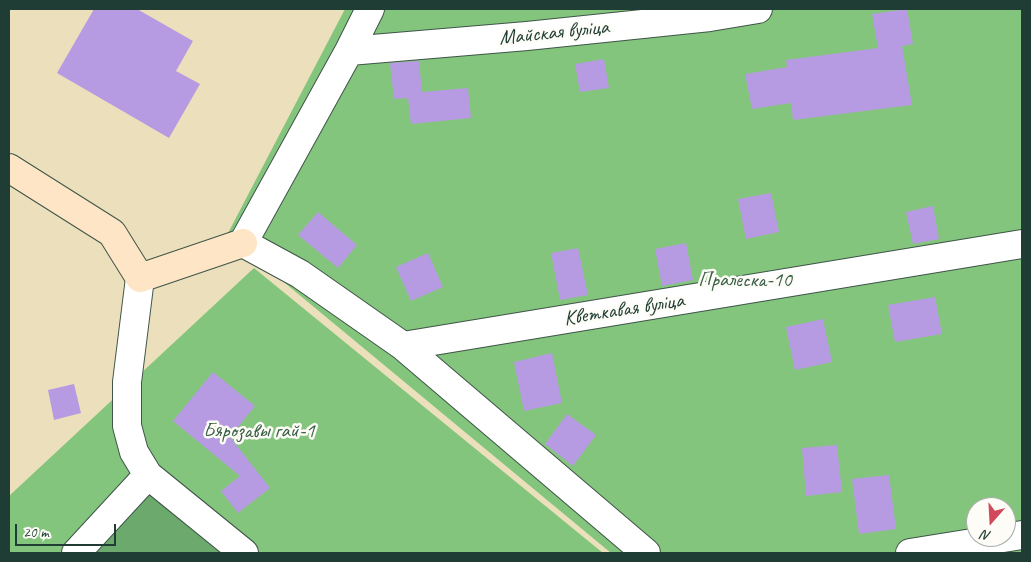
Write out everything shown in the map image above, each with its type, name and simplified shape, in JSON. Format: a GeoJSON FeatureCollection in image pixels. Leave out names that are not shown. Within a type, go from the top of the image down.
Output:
{"type":"FeatureCollection","features":[{"type":"Feature","properties":{"kind":"street"},"geometry":{"type":"LineString","coordinates":[[140,278],[243,243],[349,51],[370,9]]}},
{"type":"Feature","properties":{"kind":"street","name":"Майская вуліца"},"geometry":{"type":"LineString","coordinates":[[349,51],[528,36],[710,17],[758,9]]}},
{"type":"Feature","properties":{"kind":"street"},"geometry":{"type":"LineString","coordinates":[[9,168],[112,234],[140,278],[127,382],[127,426],[134,452],[148,475],[244,553]]}},
{"type":"Feature","properties":{"kind":"street"},"geometry":{"type":"LineString","coordinates":[[243,243],[300,274],[403,346],[646,553]]}},
{"type":"Feature","properties":{"kind":"street","name":"Кветкавая вуліца"},"geometry":{"type":"LineString","coordinates":[[403,346],[1022,244]]}},
{"type":"Feature","properties":{"kind":"street"},"geometry":{"type":"LineString","coordinates":[[76,553],[148,475]]}},
{"type":"Feature","properties":{"kind":"street"},"geometry":{"type":"LineString","coordinates":[[910,553],[1022,535]]}},
{"type":"Feature","properties":{"kind":"green space","name":"Пралеска-10"},"geometry":{"type":"Polygon","coordinates":[[[345,9],[1022,9],[1022,553],[611,553],[227,235],[345,9]]]}},
{"type":"Feature","properties":{"kind":"green space","name":"Бярозавы гай-1"},"geometry":{"type":"Polygon","coordinates":[[[254,268],[603,553],[9,553],[9,496],[254,268]]]}},
{"type":"Feature","properties":{"kind":"green space"},"geometry":{"type":"Polygon","coordinates":[[[154,482],[230,553],[87,553],[154,482]]]}},
{"type":"Feature","properties":{"kind":"building"},"geometry":{"type":"Polygon","coordinates":[[[94,9],[137,9],[193,41],[176,71],[200,84],[169,138],[57,73],[94,9]]]}},
{"type":"Feature","properties":{"kind":"building"},"geometry":{"type":"Polygon","coordinates":[[[907,9],[913,44],[902,46],[912,105],[793,120],[791,103],[752,109],[745,74],[787,67],[786,60],[878,48],[872,14],[907,9]]]}},
{"type":"Feature","properties":{"kind":"building"},"geometry":{"type":"Polygon","coordinates":[[[604,59],[609,88],[580,92],[575,64],[604,59]]]}},
{"type":"Feature","properties":{"kind":"building"},"geometry":{"type":"Polygon","coordinates":[[[419,61],[422,92],[468,88],[471,118],[411,124],[408,98],[394,99],[390,63],[419,61]]]}},
{"type":"Feature","properties":{"kind":"building"},"geometry":{"type":"Polygon","coordinates":[[[771,193],[779,232],[746,239],[738,199],[771,193]]]}},
{"type":"Feature","properties":{"kind":"building"},"geometry":{"type":"Polygon","coordinates":[[[933,206],[939,239],[913,244],[906,212],[933,206]]]}},
{"type":"Feature","properties":{"kind":"building"},"geometry":{"type":"Polygon","coordinates":[[[318,212],[357,245],[338,268],[298,235],[318,212]]]}},
{"type":"Feature","properties":{"kind":"building"},"geometry":{"type":"Polygon","coordinates":[[[686,243],[693,280],[662,286],[655,249],[686,243]]]}},
{"type":"Feature","properties":{"kind":"building"},"geometry":{"type":"Polygon","coordinates":[[[578,248],[588,295],[560,300],[551,253],[578,248]]]}},
{"type":"Feature","properties":{"kind":"building"},"geometry":{"type":"Polygon","coordinates":[[[428,253],[443,287],[411,301],[396,267],[428,253]]]}},
{"type":"Feature","properties":{"kind":"building"},"geometry":{"type":"Polygon","coordinates":[[[935,297],[942,334],[895,342],[888,305],[935,297]]]}},
{"type":"Feature","properties":{"kind":"building"},"geometry":{"type":"Polygon","coordinates":[[[823,319],[832,362],[795,370],[786,327],[823,319]]]}},
{"type":"Feature","properties":{"kind":"building"},"geometry":{"type":"Polygon","coordinates":[[[552,353],[562,403],[524,411],[514,362],[552,353]]]}},
{"type":"Feature","properties":{"kind":"building"},"geometry":{"type":"Polygon","coordinates":[[[213,372],[255,406],[230,437],[270,488],[238,513],[221,491],[240,476],[173,421],[213,372]]]}},
{"type":"Feature","properties":{"kind":"building"},"geometry":{"type":"Polygon","coordinates":[[[74,384],[81,413],[54,420],[48,390],[74,384]]]}},
{"type":"Feature","properties":{"kind":"building"},"geometry":{"type":"Polygon","coordinates":[[[567,414],[596,435],[573,466],[545,444],[567,414]]]}},
{"type":"Feature","properties":{"kind":"building"},"geometry":{"type":"Polygon","coordinates":[[[837,445],[842,492],[806,496],[802,448],[837,445]]]}},
{"type":"Feature","properties":{"kind":"building"},"geometry":{"type":"Polygon","coordinates":[[[889,475],[896,529],[859,534],[852,479],[889,475]]]}}]}
